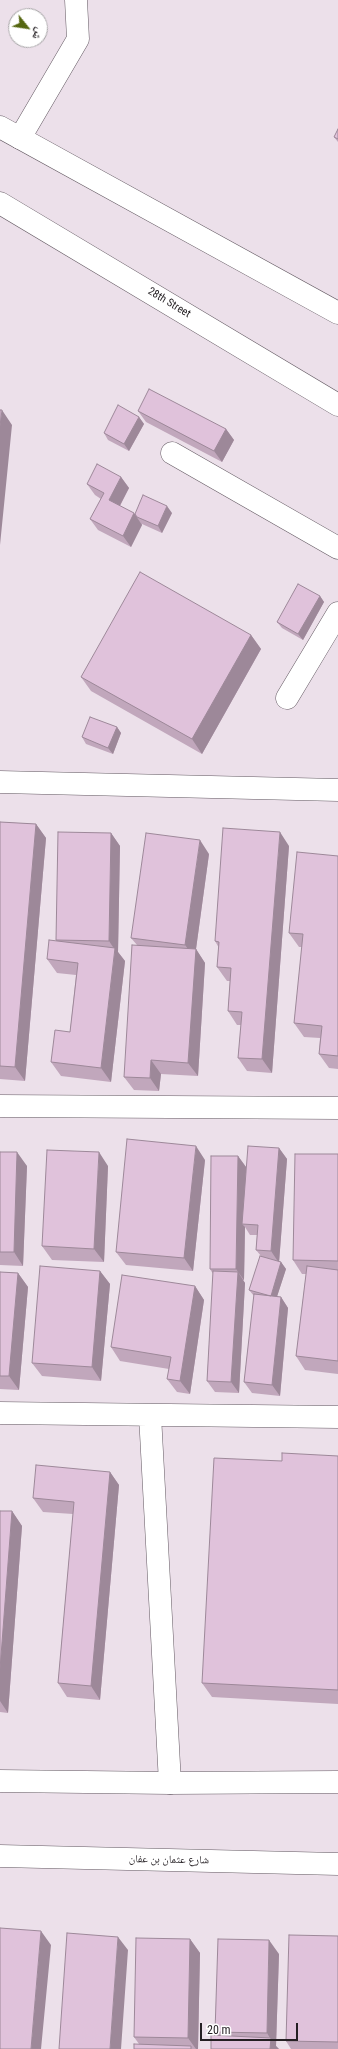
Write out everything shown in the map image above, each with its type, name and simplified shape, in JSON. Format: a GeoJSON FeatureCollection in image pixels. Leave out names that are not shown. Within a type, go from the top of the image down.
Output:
{"type":"FeatureCollection","features":[{"type":"Feature","properties":{"kind":"street"},"geometry":{"type":"LineString","coordinates":[[20,138],[78,39],[76,0]]}},
{"type":"Feature","properties":{"kind":"street"},"geometry":{"type":"LineString","coordinates":[[0,127],[338,313]]}},
{"type":"Feature","properties":{"kind":"street","name":"28th Street"},"geometry":{"type":"LineString","coordinates":[[0,203],[338,405]]}},
{"type":"Feature","properties":{"kind":"street"},"geometry":{"type":"LineString","coordinates":[[172,453],[338,548]]}},
{"type":"Feature","properties":{"kind":"street"},"geometry":{"type":"LineString","coordinates":[[287,698],[338,613]]}},
{"type":"Feature","properties":{"kind":"street"},"geometry":{"type":"LineString","coordinates":[[0,782],[338,790]]}},
{"type":"Feature","properties":{"kind":"street"},"geometry":{"type":"LineString","coordinates":[[0,1106],[338,1108]]}},
{"type":"Feature","properties":{"kind":"street"},"geometry":{"type":"LineString","coordinates":[[0,1413],[338,1417]]}},
{"type":"Feature","properties":{"kind":"street"},"geometry":{"type":"LineString","coordinates":[[150,1414],[170,1783]]}},
{"type":"Feature","properties":{"kind":"street"},"geometry":{"type":"LineString","coordinates":[[0,1781],[170,1783],[338,1782]]}},
{"type":"Feature","properties":{"kind":"street","name":"شارع عثمان بن عفان"},"geometry":{"type":"LineString","coordinates":[[0,1856],[338,1864]]}},
{"type":"Feature","properties":{"kind":"building"},"geometry":{"type":"Polygon","coordinates":[[[338,129],[338,139],[334,137],[338,129]]]}},
{"type":"Feature","properties":{"kind":"building"},"geometry":{"type":"Polygon","coordinates":[[[149,389],[226,429],[214,451],[138,411],[149,389]]]}},
{"type":"Feature","properties":{"kind":"building"},"geometry":{"type":"Polygon","coordinates":[[[118,405],[139,417],[124,444],[104,433],[118,405]]]}},
{"type":"Feature","properties":{"kind":"building"},"geometry":{"type":"Polygon","coordinates":[[[0,410],[2,410],[0,426],[0,410]]]}},
{"type":"Feature","properties":{"kind":"building"},"geometry":{"type":"Polygon","coordinates":[[[97,464],[121,477],[109,500],[134,513],[123,536],[90,519],[104,493],[87,484],[97,464]]]}},
{"type":"Feature","properties":{"kind":"building"},"geometry":{"type":"Polygon","coordinates":[[[143,495],[167,506],[158,526],[137,517],[135,514],[143,495]]]}},
{"type":"Feature","properties":{"kind":"building"},"geometry":{"type":"Polygon","coordinates":[[[140,572],[251,635],[192,739],[81,677],[140,572]]]}},
{"type":"Feature","properties":{"kind":"building"},"geometry":{"type":"Polygon","coordinates":[[[298,584],[320,596],[298,634],[277,622],[298,584]]]}},
{"type":"Feature","properties":{"kind":"building"},"geometry":{"type":"Polygon","coordinates":[[[90,717],[117,727],[108,748],[82,737],[90,717]]]}},
{"type":"Feature","properties":{"kind":"building"},"geometry":{"type":"Polygon","coordinates":[[[0,822],[36,824],[15,1067],[0,1066],[0,822]]]}},
{"type":"Feature","properties":{"kind":"building"},"geometry":{"type":"Polygon","coordinates":[[[223,828],[280,832],[262,1059],[238,1058],[242,1012],[228,1011],[231,968],[217,967],[219,942],[215,941],[223,828]]]}},
{"type":"Feature","properties":{"kind":"building"},"geometry":{"type":"Polygon","coordinates":[[[58,832],[111,833],[109,941],[56,940],[58,832]]]}},
{"type":"Feature","properties":{"kind":"building"},"geometry":{"type":"Polygon","coordinates":[[[146,833],[200,840],[185,945],[131,938],[146,833]]]}},
{"type":"Feature","properties":{"kind":"building"},"geometry":{"type":"Polygon","coordinates":[[[297,852],[338,856],[338,1056],[319,1054],[322,1026],[294,1023],[303,934],[289,933],[297,852]]]}},
{"type":"Feature","properties":{"kind":"building"},"geometry":{"type":"Polygon","coordinates":[[[49,940],[115,948],[101,1068],[51,1062],[55,1030],[70,1032],[78,963],[47,959],[49,940]]]}},
{"type":"Feature","properties":{"kind":"building"},"geometry":{"type":"Polygon","coordinates":[[[132,945],[196,949],[188,1063],[151,1060],[150,1078],[124,1077],[132,945]]]}},
{"type":"Feature","properties":{"kind":"building"},"geometry":{"type":"Polygon","coordinates":[[[127,1139],[196,1146],[184,1258],[116,1252],[127,1139]]]}},
{"type":"Feature","properties":{"kind":"building"},"geometry":{"type":"Polygon","coordinates":[[[248,1146],[279,1148],[271,1251],[256,1250],[258,1225],[242,1224],[248,1146]]]}},
{"type":"Feature","properties":{"kind":"building"},"geometry":{"type":"Polygon","coordinates":[[[47,1150],[99,1152],[94,1249],[42,1246],[47,1150]]]}},
{"type":"Feature","properties":{"kind":"building"},"geometry":{"type":"Polygon","coordinates":[[[0,1152],[17,1152],[14,1252],[0,1252],[0,1152]]]}},
{"type":"Feature","properties":{"kind":"building"},"geometry":{"type":"Polygon","coordinates":[[[295,1154],[338,1154],[338,1261],[293,1260],[295,1154]]]}},
{"type":"Feature","properties":{"kind":"building"},"geometry":{"type":"Polygon","coordinates":[[[211,1156],[238,1156],[236,1269],[210,1269],[211,1156]]]}},
{"type":"Feature","properties":{"kind":"building"},"geometry":{"type":"Polygon","coordinates":[[[260,1256],[281,1262],[271,1296],[249,1290],[260,1256]]]}},
{"type":"Feature","properties":{"kind":"building"},"geometry":{"type":"Polygon","coordinates":[[[40,1266],[100,1271],[92,1367],[32,1363],[40,1266]]]}},
{"type":"Feature","properties":{"kind":"building"},"geometry":{"type":"Polygon","coordinates":[[[307,1266],[338,1270],[338,1361],[296,1356],[307,1266]]]}},
{"type":"Feature","properties":{"kind":"building"},"geometry":{"type":"Polygon","coordinates":[[[213,1271],[238,1272],[231,1382],[207,1381],[213,1271]]]}},
{"type":"Feature","properties":{"kind":"building"},"geometry":{"type":"Polygon","coordinates":[[[0,1272],[18,1273],[9,1376],[0,1376],[0,1272]]]}},
{"type":"Feature","properties":{"kind":"building"},"geometry":{"type":"Polygon","coordinates":[[[122,1275],[195,1286],[180,1381],[167,1379],[171,1357],[111,1347],[122,1275]]]}},
{"type":"Feature","properties":{"kind":"building"},"geometry":{"type":"Polygon","coordinates":[[[254,1294],[281,1297],[272,1385],[244,1382],[254,1294]]]}},
{"type":"Feature","properties":{"kind":"building"},"geometry":{"type":"Polygon","coordinates":[[[282,1453],[338,1456],[338,1690],[202,1683],[214,1458],[282,1461],[282,1453]]]}},
{"type":"Feature","properties":{"kind":"building"},"geometry":{"type":"Polygon","coordinates":[[[36,1465],[110,1472],[91,1686],[58,1683],[74,1502],[33,1498],[36,1465]]]}},
{"type":"Feature","properties":{"kind":"building"},"geometry":{"type":"Polygon","coordinates":[[[0,1511],[12,1511],[0,1669],[0,1511]]]}},
{"type":"Feature","properties":{"kind":"building"},"geometry":{"type":"Polygon","coordinates":[[[0,1928],[41,1931],[31,2049],[0,2049],[0,1928]]]}},
{"type":"Feature","properties":{"kind":"building"},"geometry":{"type":"Polygon","coordinates":[[[67,1933],[118,1937],[110,2049],[59,2049],[67,1933]]]}},
{"type":"Feature","properties":{"kind":"building"},"geometry":{"type":"Polygon","coordinates":[[[289,1935],[338,1936],[338,2042],[286,2041],[289,1935]]]}},
{"type":"Feature","properties":{"kind":"building"},"geometry":{"type":"Polygon","coordinates":[[[136,1938],[190,1939],[188,2038],[134,2037],[136,1938]]]}},
{"type":"Feature","properties":{"kind":"building"},"geometry":{"type":"Polygon","coordinates":[[[218,1939],[269,1940],[267,2033],[215,2032],[218,1939]]]}},
{"type":"Feature","properties":{"kind":"building"},"geometry":{"type":"Polygon","coordinates":[[[211,2035],[271,2038],[270,2049],[211,2049],[211,2035]]]}},
{"type":"Feature","properties":{"kind":"building"},"geometry":{"type":"Polygon","coordinates":[[[134,2044],[191,2046],[191,2049],[134,2049],[134,2044]]]}}]}
